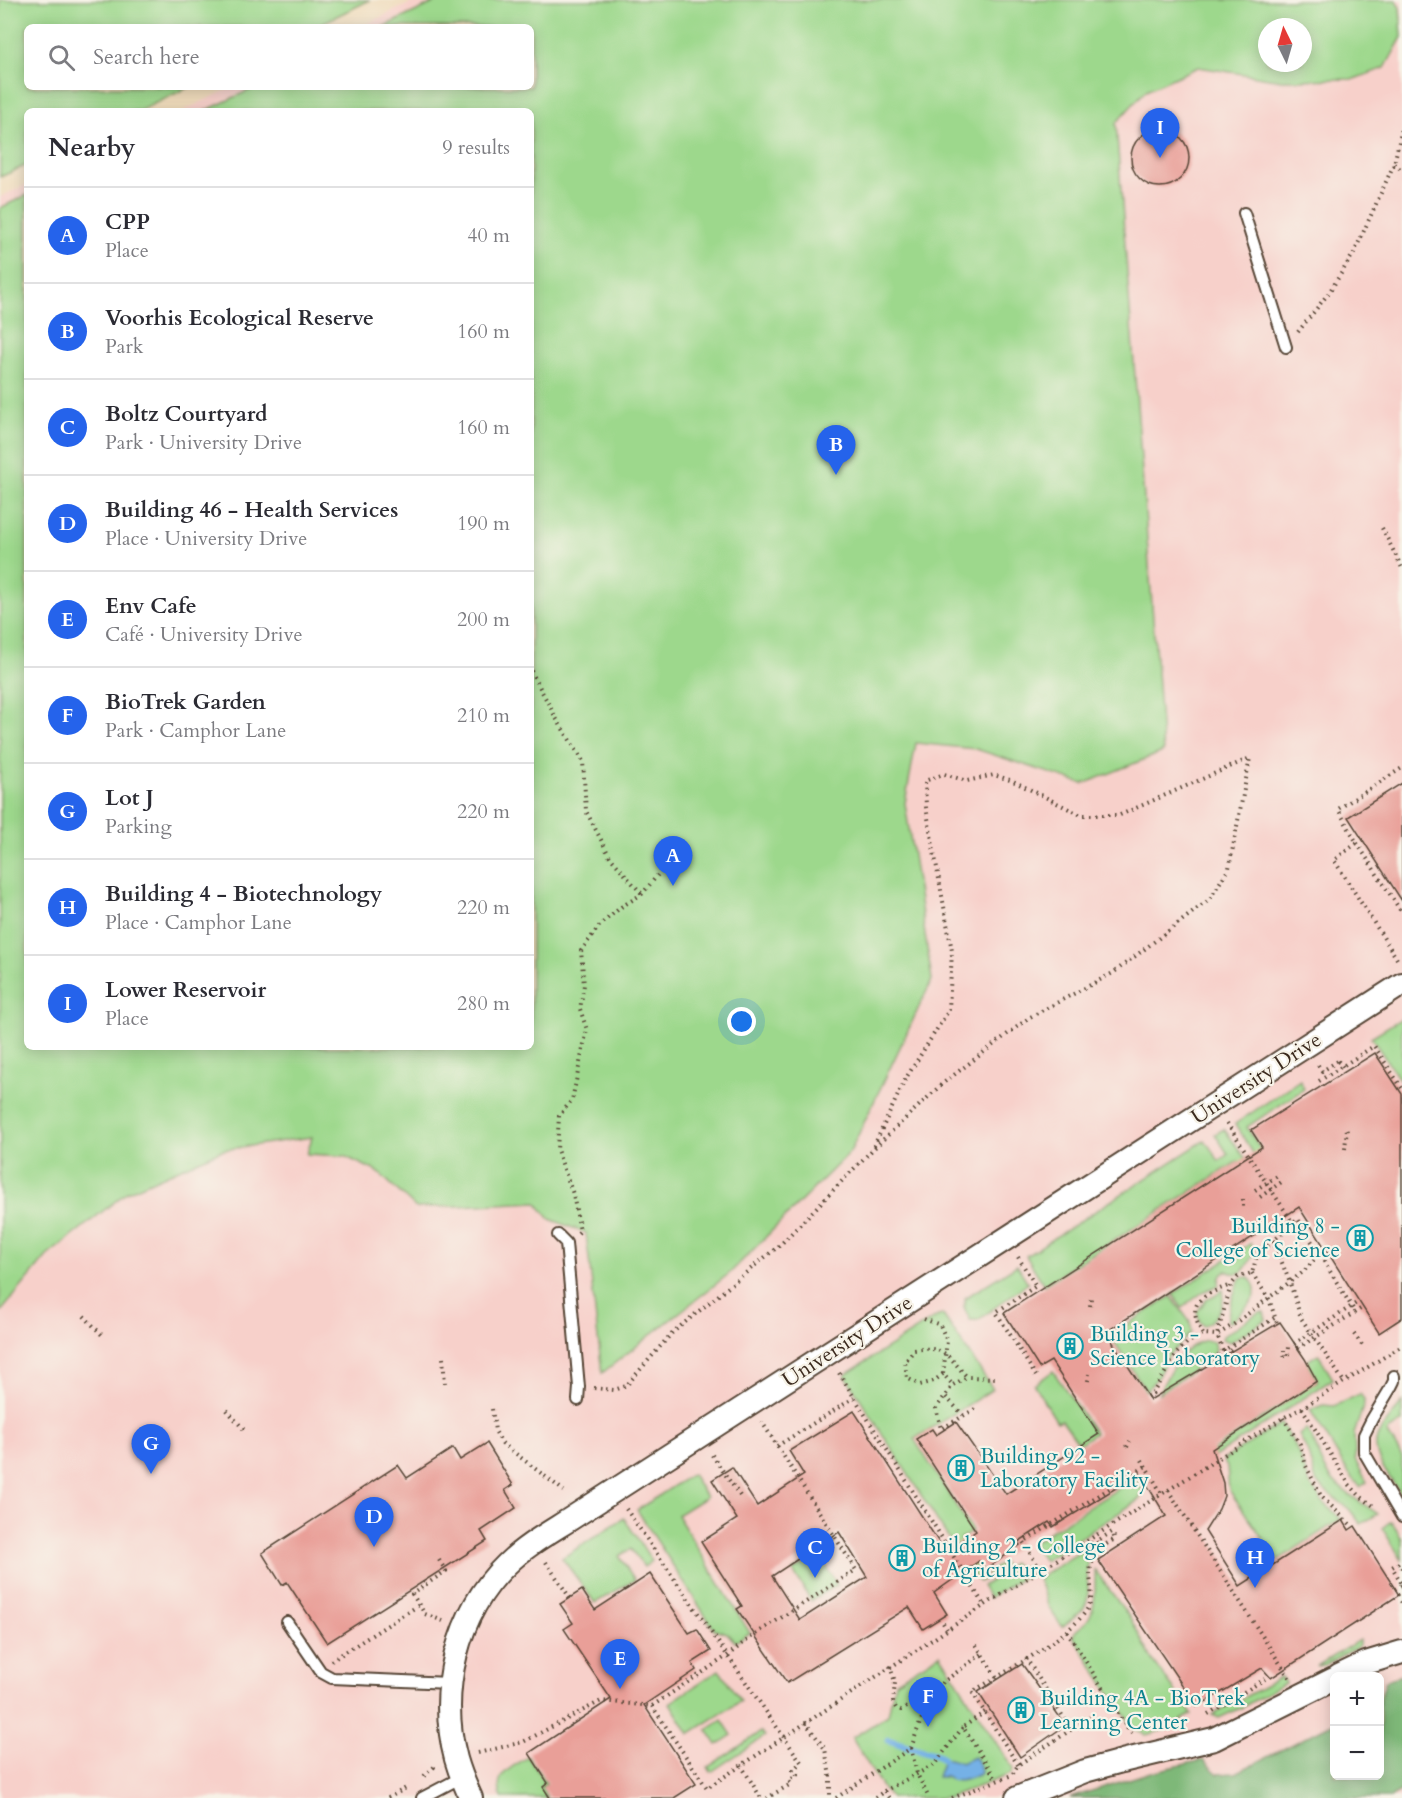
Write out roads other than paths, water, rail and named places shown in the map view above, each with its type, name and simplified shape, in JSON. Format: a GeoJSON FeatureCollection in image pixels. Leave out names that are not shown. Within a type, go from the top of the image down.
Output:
{"type":"FeatureCollection","features":[{"type":"Feature","properties":{"kind":"street","name":"University Drive"},"geometry":{"type":"LineString","coordinates":[[471,1798],[456,1760],[451,1730],[450,1683],[453,1659],[472,1611],[506,1564],[526,1548],[1402,984]]}},
{"type":"Feature","properties":{"kind":"street"},"geometry":{"type":"LineString","coordinates":[[1349,1672],[1366,1663],[1402,1652]]}},
{"type":"Feature","properties":{"kind":"street"},"geometry":{"type":"LineString","coordinates":[[1017,1798],[1095,1769],[1214,1739],[1330,1681]]}},
{"type":"Feature","properties":{"kind":"lane"},"geometry":{"type":"LineString","coordinates":[[1244,213],[1286,347]]}},
{"type":"Feature","properties":{"kind":"lane"},"geometry":{"type":"LineString","coordinates":[[562,1239],[579,1387],[578,1400]]}},
{"type":"Feature","properties":{"kind":"lane"},"geometry":{"type":"LineString","coordinates":[[1394,1376],[1390,1389],[1364,1435],[1364,1452],[1399,1512]]}},
{"type":"Feature","properties":{"kind":"lane"},"geometry":{"type":"LineString","coordinates":[[287,1622],[321,1672],[332,1678],[450,1683]]}},
{"type":"Feature","properties":{"kind":"lane"},"geometry":{"type":"LineString","coordinates":[[422,1798],[462,1777]]}},
{"type":"Feature","properties":{"kind":"water"},"geometry":{"type":"Polygon","coordinates":[[[974,1757],[980,1766],[981,1773],[958,1781],[937,1777],[943,1759],[961,1763],[974,1757]]]}},
{"type":"Feature","properties":{"kind":"waterway"},"geometry":{"type":"LineString","coordinates":[[888,1740],[937,1755],[943,1759]]}},
{"type":"Feature","properties":{"kind":"place","name":"Lower Reservoir"},"geometry":{"type":"Point","coordinates":[1160,158]}},
{"type":"Feature","properties":{"kind":"place","name":"Voorhis Ecological Reserve"},"geometry":{"type":"Point","coordinates":[836,475]}},
{"type":"Feature","properties":{"kind":"place","name":"CPP"},"geometry":{"type":"Point","coordinates":[673,886]}},
{"type":"Feature","properties":{"kind":"place","name":"Building 8 - College of Science"},"geometry":{"type":"Point","coordinates":[1360,1238]}},
{"type":"Feature","properties":{"kind":"place","name":"Building 3 - Science Laboratory"},"geometry":{"type":"Point","coordinates":[1070,1346]}},
{"type":"Feature","properties":{"kind":"place","name":"Building 92 - Laboratory Facility"},"geometry":{"type":"Point","coordinates":[961,1468]}},
{"type":"Feature","properties":{"kind":"place","name":"Lot J"},"geometry":{"type":"Point","coordinates":[151,1474]}},
{"type":"Feature","properties":{"kind":"place","name":"Building 46 - Health Services"},"geometry":{"type":"Point","coordinates":[374,1547]}},
{"type":"Feature","properties":{"kind":"place","name":"Building 2 - College of Agriculture"},"geometry":{"type":"Point","coordinates":[902,1558]}},
{"type":"Feature","properties":{"kind":"place","name":"Boltz Courtyard"},"geometry":{"type":"Point","coordinates":[815,1578]}},
{"type":"Feature","properties":{"kind":"place","name":"Building 4 - Biotechnology"},"geometry":{"type":"Point","coordinates":[1255,1588]}},
{"type":"Feature","properties":{"kind":"place","name":"Env Cafe"},"geometry":{"type":"Point","coordinates":[620,1689]}},
{"type":"Feature","properties":{"kind":"place","name":"Building 4A - BioTrek Learning Center"},"geometry":{"type":"Point","coordinates":[1021,1710]}},
{"type":"Feature","properties":{"kind":"place","name":"BioTrek Garden"},"geometry":{"type":"Point","coordinates":[928,1727]}}]}
